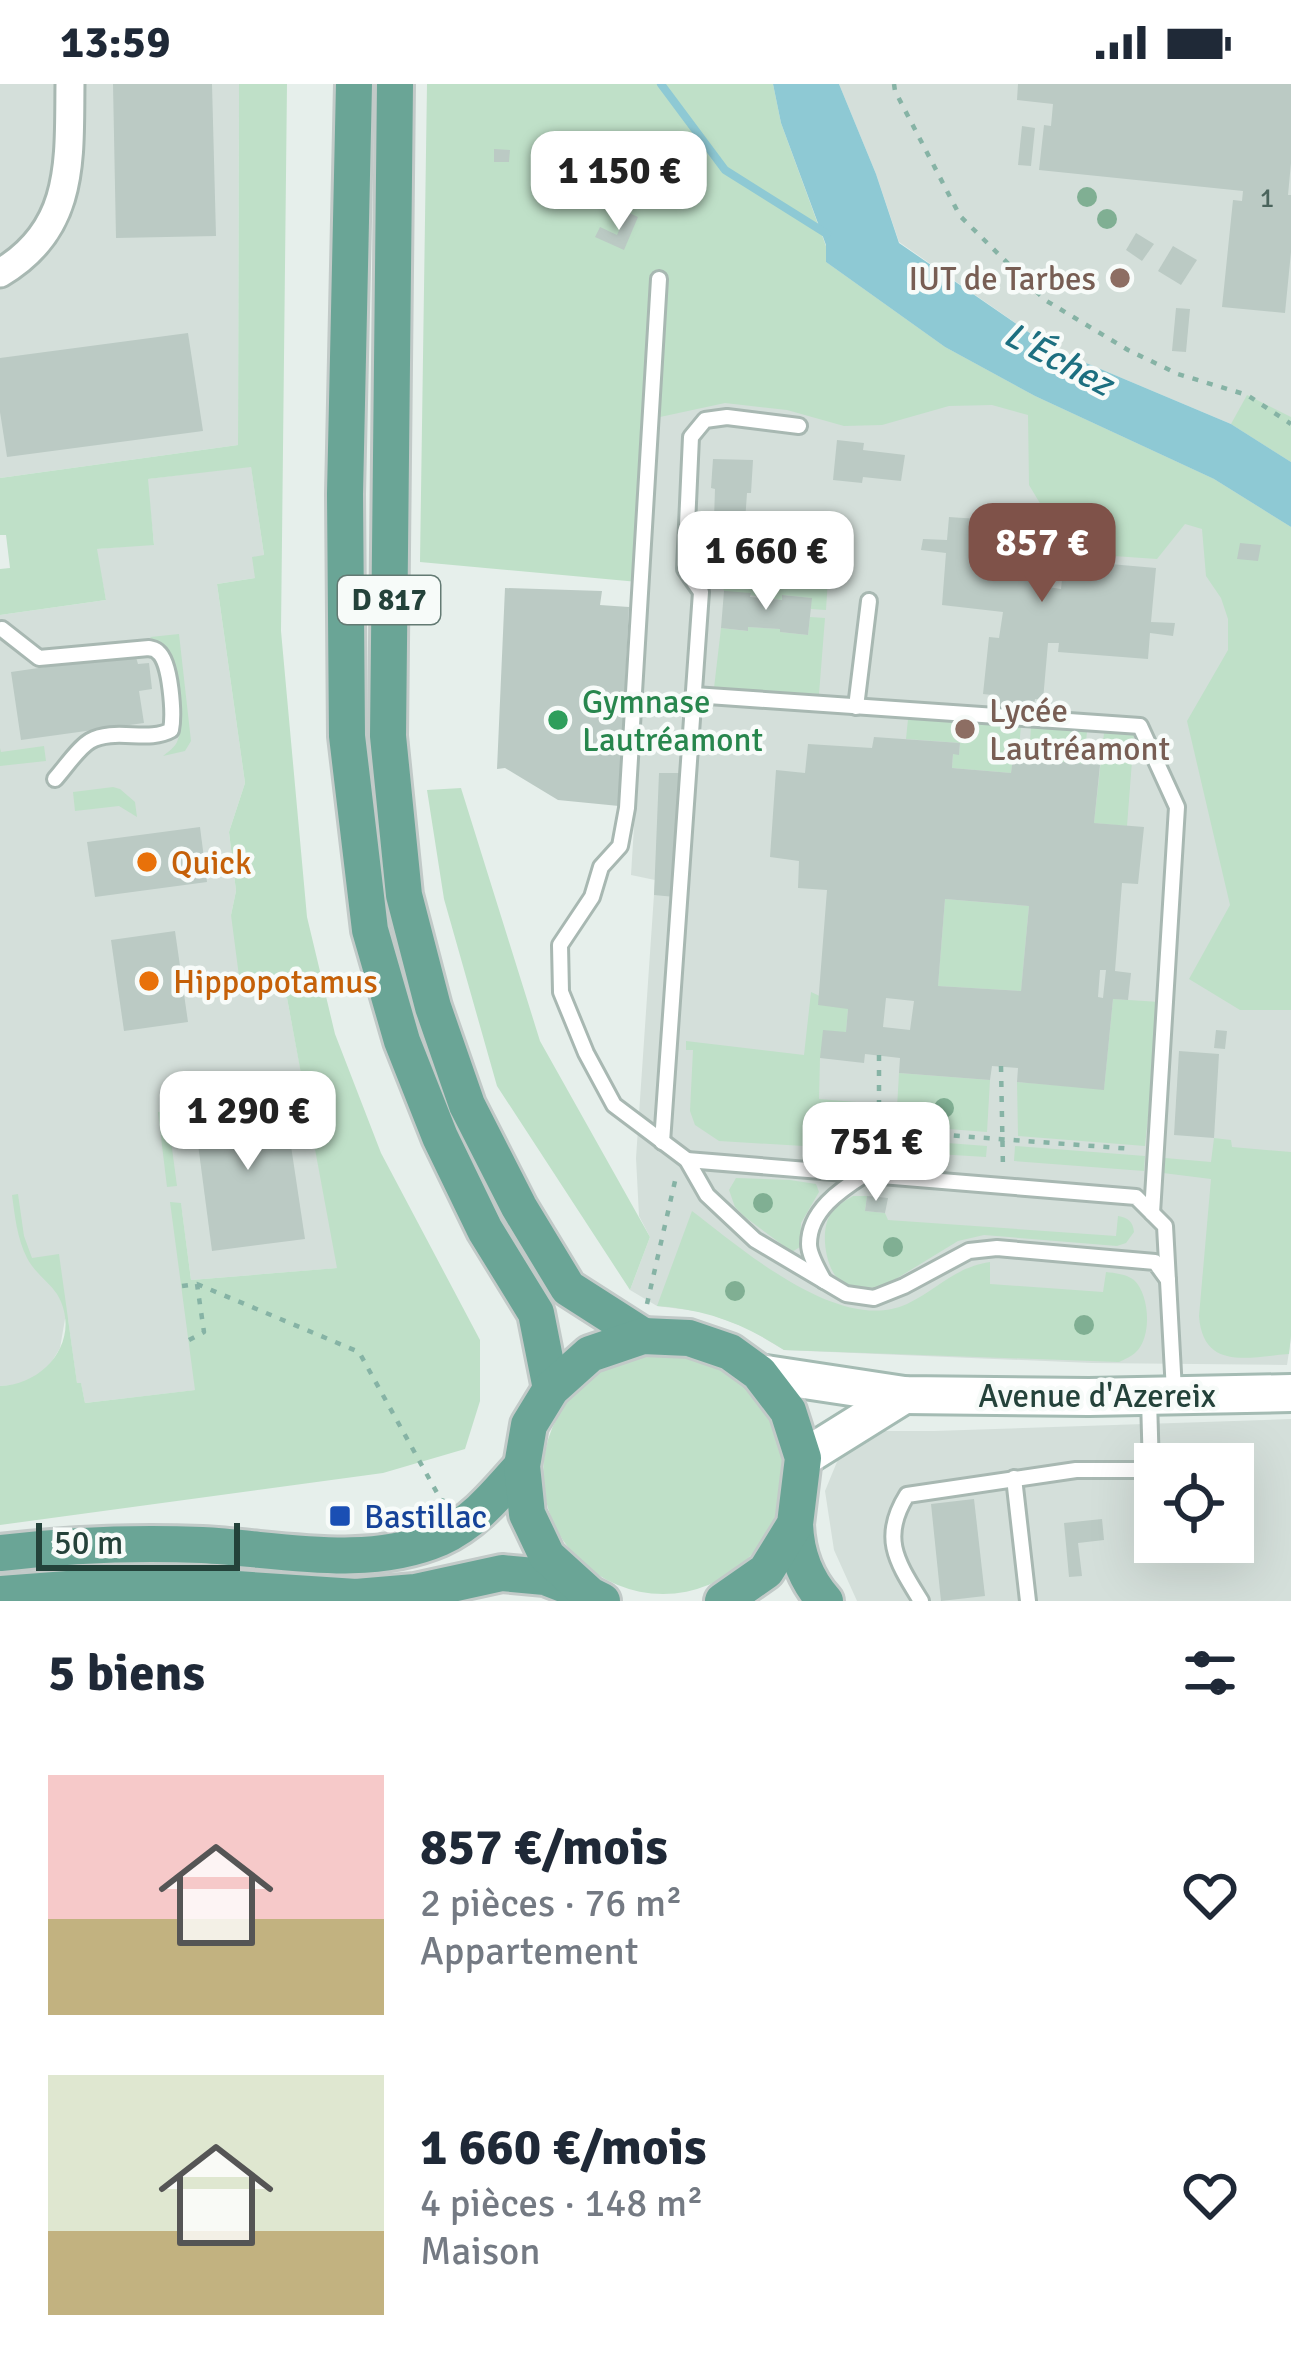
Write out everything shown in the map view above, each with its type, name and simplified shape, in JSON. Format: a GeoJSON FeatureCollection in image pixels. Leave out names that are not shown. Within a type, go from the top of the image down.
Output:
{"type":"FeatureCollection","features":[{"type":"Feature","properties":{"kind":"main road","name":"D 817"},"geometry":{"type":"LineString","coordinates":[[354,84],[345,494],[347,736],[370,930],[402,1041],[440,1137],[485,1230],[536,1313],[551,1389]]}},
{"type":"Feature","properties":{"kind":"main road","name":"D 817"},"geometry":{"type":"LineString","coordinates":[[395,84],[388,736],[404,895],[467,1105],[519,1208],[568,1288],[643,1336]]}},
{"type":"Feature","properties":{"kind":"main road"},"geometry":{"type":"LineString","coordinates":[[596,1598],[548,1556],[527,1514],[522,1466],[529,1425],[551,1389],[590,1354],[643,1336],[689,1338],[730,1352],[759,1372],[788,1411],[803,1458],[796,1549],[813,1588],[825,1601]]}},
{"type":"Feature","properties":{"kind":"main road","name":"Avenue d'Azereix"},"geometry":{"type":"LineString","coordinates":[[759,1372],[904,1395],[1284,1393]]}},
{"type":"Feature","properties":{"kind":"main road"},"geometry":{"type":"LineString","coordinates":[[803,1458],[904,1395]]}},
{"type":"Feature","properties":{"kind":"main road"},"geometry":{"type":"LineString","coordinates":[[0,1553],[134,1543],[348,1556],[399,1550],[438,1539],[476,1517],[522,1466]]}},
{"type":"Feature","properties":{"kind":"main road"},"geometry":{"type":"LineString","coordinates":[[723,1601],[766,1571],[795,1524]]}},
{"type":"Feature","properties":{"kind":"main road"},"geometry":{"type":"LineString","coordinates":[[0,1594],[147,1582],[356,1597],[415,1592],[502,1573],[544,1576],[596,1598]]}},
{"type":"Feature","properties":{"kind":"street"},"geometry":{"type":"LineString","coordinates":[[0,273],[35,244],[64,192],[70,84]]}},
{"type":"Feature","properties":{"kind":"lane"},"geometry":{"type":"LineString","coordinates":[[659,279],[627,808],[620,846],[602,867],[592,897],[560,945],[562,992],[586,1053],[614,1105],[687,1160],[707,1196],[754,1240],[846,1294],[874,1298],[969,1251],[998,1248],[1155,1262],[1168,1280]]}},
{"type":"Feature","properties":{"kind":"lane"},"geometry":{"type":"LineString","coordinates":[[662,1142],[701,592],[685,569],[691,437],[705,420],[727,417],[799,426]]}},
{"type":"Feature","properties":{"kind":"lane"},"geometry":{"type":"LineString","coordinates":[[856,706],[868,601]]}},
{"type":"Feature","properties":{"kind":"lane"},"geometry":{"type":"LineString","coordinates":[[2,628],[39,658],[149,648],[160,652],[166,664],[171,730],[165,735],[91,741],[56,779]]}},
{"type":"Feature","properties":{"kind":"lane"},"geometry":{"type":"LineString","coordinates":[[694,695],[1140,726],[1177,807],[1152,1213]]}},
{"type":"Feature","properties":{"kind":"lane"},"geometry":{"type":"LineString","coordinates":[[687,1160],[1136,1197],[1165,1226],[1168,1280],[1162,1396],[1150,1470],[1076,1470],[907,1495],[893,1517],[896,1561],[921,1601]]}},
{"type":"Feature","properties":{"kind":"lane"},"geometry":{"type":"LineString","coordinates":[[824,1282],[808,1245],[816,1219],[835,1194],[864,1175]]}},
{"type":"Feature","properties":{"kind":"lane"},"geometry":{"type":"LineString","coordinates":[[1014,1478],[1028,1601]]}},
{"type":"Feature","properties":{"kind":"path"},"geometry":{"type":"LineString","coordinates":[[894,84],[960,216],[1045,301],[1128,350],[1178,374],[1247,395],[1291,424]]}},
{"type":"Feature","properties":{"kind":"path"},"geometry":{"type":"LineString","coordinates":[[879,1055],[879,1130],[1156,1150]]}},
{"type":"Feature","properties":{"kind":"path"},"geometry":{"type":"LineString","coordinates":[[1000,1186],[1001,1066]]}},
{"type":"Feature","properties":{"kind":"path"},"geometry":{"type":"LineString","coordinates":[[643,1336],[650,1282],[674,1183],[687,1160]]}},
{"type":"Feature","properties":{"kind":"path"},"geometry":{"type":"LineString","coordinates":[[189,1340],[204,1332],[197,1284]]}},
{"type":"Feature","properties":{"kind":"path"},"geometry":{"type":"LineString","coordinates":[[182,1286],[197,1284],[358,1352],[441,1500],[464,1498],[476,1517]]}},
{"type":"Feature","properties":{"kind":"shaded area"},"geometry":{"type":"Polygon","coordinates":[[[0,84],[239,84],[238,445],[0,478],[0,84]]]}},
{"type":"Feature","properties":{"kind":"shaded area","name":"IUT de Tarbes"},"geometry":{"type":"Polygon","coordinates":[[[839,84],[1291,84],[1291,462],[1231,424],[1053,349],[899,242],[839,84]]]}},
{"type":"Feature","properties":{"kind":"shaded area","name":"Lycée Lautréamont"},"geometry":{"type":"Polygon","coordinates":[[[826,262],[945,347],[1035,396],[1214,479],[1291,527],[1291,1338],[1287,1365],[1092,1363],[784,1350],[747,1328],[704,1312],[657,1306],[630,1290],[650,1237],[639,1216],[636,1158],[655,880],[631,875],[665,329],[826,262]]]}},
{"type":"Feature","properties":{"kind":"shaded area"},"geometry":{"type":"Polygon","coordinates":[[[251,466],[264,555],[255,578],[217,584],[245,783],[229,832],[236,891],[231,915],[287,998],[338,1268],[191,1280],[181,1204],[196,1390],[85,1403],[81,1384],[77,1384],[68,1319],[51,1363],[36,1377],[0,1386],[0,615],[106,600],[96,549],[154,544],[147,479],[251,466]]]}},
{"type":"Feature","properties":{"kind":"shaded area"},"geometry":{"type":"Polygon","coordinates":[[[1291,1419],[1291,1601],[857,1601],[834,1550],[825,1491],[841,1452],[878,1431],[1291,1419]]]}},
{"type":"Feature","properties":{"kind":"green space"},"geometry":{"type":"Polygon","coordinates":[[[239,84],[287,84],[281,631],[307,917],[335,1034],[381,1153],[480,1340],[480,1401],[465,1449],[383,1473],[0,1525],[0,1386],[17,1384],[45,1368],[56,1356],[66,1327],[57,1294],[33,1268],[24,1250],[12,1195],[18,1194],[32,1258],[59,1254],[77,1383],[81,1383],[85,1403],[195,1390],[170,1202],[181,1203],[191,1280],[337,1268],[287,998],[240,984],[231,915],[236,891],[229,832],[245,783],[217,584],[255,578],[252,557],[264,555],[251,467],[148,479],[154,545],[97,549],[106,600],[0,615],[0,569],[10,568],[6,535],[0,535],[0,478],[238,445],[239,84]]]}},
{"type":"Feature","properties":{"kind":"green space"},"geometry":{"type":"Polygon","coordinates":[[[427,84],[773,84],[781,123],[826,246],[826,262],[945,347],[1035,396],[1214,479],[1291,527],[1291,1010],[1240,1010],[1189,979],[1230,905],[1187,721],[1228,650],[1228,619],[1206,576],[1202,529],[1185,524],[1157,559],[1099,555],[1062,540],[1029,485],[1028,415],[992,405],[949,406],[882,425],[844,426],[787,410],[725,403],[660,417],[649,583],[420,562],[427,84]]]}},
{"type":"Feature","properties":{"kind":"green space"},"geometry":{"type":"Polygon","coordinates":[[[1247,395],[1291,417],[1291,462],[1231,424],[1247,395]]]}},
{"type":"Feature","properties":{"kind":"green space"},"geometry":{"type":"Polygon","coordinates":[[[719,572],[828,578],[826,610],[811,609],[811,598],[783,595],[782,600],[724,591],[719,572]]]}},
{"type":"Feature","properties":{"kind":"green space"},"geometry":{"type":"Polygon","coordinates":[[[810,617],[825,618],[819,694],[714,688],[721,628],[780,629],[808,635],[810,617]]]}},
{"type":"Feature","properties":{"kind":"green space"},"geometry":{"type":"Polygon","coordinates":[[[179,634],[191,741],[185,751],[163,756],[177,742],[181,718],[170,671],[150,637],[179,634]]]}},
{"type":"Feature","properties":{"kind":"green space"},"geometry":{"type":"Polygon","coordinates":[[[908,719],[1021,726],[1018,759],[1013,759],[1011,773],[952,768],[960,743],[906,739],[908,719]]]}},
{"type":"Feature","properties":{"kind":"green space"},"geometry":{"type":"Polygon","coordinates":[[[1031,726],[1087,731],[1084,764],[1029,759],[1031,726]]]}},
{"type":"Feature","properties":{"kind":"green space"},"geometry":{"type":"Polygon","coordinates":[[[1104,733],[1134,735],[1127,826],[1094,823],[1104,733]]]}},
{"type":"Feature","properties":{"kind":"green space"},"geometry":{"type":"Polygon","coordinates":[[[44,746],[46,761],[0,766],[0,748],[1,752],[44,746]]]}},
{"type":"Feature","properties":{"kind":"green space"},"geometry":{"type":"Polygon","coordinates":[[[113,787],[135,802],[137,817],[119,806],[75,811],[73,792],[113,787]]]}},
{"type":"Feature","properties":{"kind":"green space"},"geometry":{"type":"Polygon","coordinates":[[[461,788],[540,1041],[650,1237],[630,1290],[497,1086],[444,899],[427,790],[461,788]]]}},
{"type":"Feature","properties":{"kind":"green space"},"geometry":{"type":"Polygon","coordinates":[[[945,899],[1029,906],[1021,991],[938,986],[945,899]]]}},
{"type":"Feature","properties":{"kind":"green space"},"geometry":{"type":"Polygon","coordinates":[[[811,992],[848,1009],[846,1032],[820,1058],[819,1099],[869,1103],[868,1137],[987,1146],[986,1157],[719,1141],[695,1125],[690,1111],[693,1050],[686,1050],[686,1041],[804,1055],[811,992]]]}},
{"type":"Feature","properties":{"kind":"green space"},"geometry":{"type":"Polygon","coordinates":[[[1113,999],[1160,1002],[1145,1146],[1018,1136],[1017,1082],[1104,1089],[1113,999]]]}},
{"type":"Feature","properties":{"kind":"green space"},"geometry":{"type":"Polygon","coordinates":[[[899,1073],[990,1080],[987,1132],[896,1125],[899,1073]]]}},
{"type":"Feature","properties":{"kind":"green space"},"geometry":{"type":"Polygon","coordinates":[[[167,1111],[177,1186],[167,1187],[158,1112],[167,1111]]]}},
{"type":"Feature","properties":{"kind":"green space"},"geometry":{"type":"Polygon","coordinates":[[[1214,1138],[1231,1140],[1232,1147],[1291,1152],[1289,1354],[1230,1357],[1209,1346],[1202,1334],[1199,1316],[1211,1179],[1163,1173],[1165,1158],[1211,1162],[1214,1138]]]}},
{"type":"Feature","properties":{"kind":"green space"},"geometry":{"type":"Polygon","coordinates":[[[1015,1146],[1145,1156],[1144,1171],[1014,1161],[1015,1146]]]}},
{"type":"Feature","properties":{"kind":"green space"},"geometry":{"type":"Polygon","coordinates":[[[736,1178],[816,1184],[819,1192],[801,1223],[800,1247],[792,1252],[735,1207],[729,1190],[736,1178]]]}},
{"type":"Feature","properties":{"kind":"green space"},"geometry":{"type":"Polygon","coordinates":[[[853,1196],[867,1196],[865,1211],[885,1213],[888,1220],[1116,1236],[1118,1216],[1129,1221],[1134,1232],[1117,1246],[984,1235],[958,1241],[886,1285],[856,1288],[834,1274],[825,1243],[830,1215],[853,1196]]]}},
{"type":"Feature","properties":{"kind":"green space"},"geometry":{"type":"Polygon","coordinates":[[[692,1211],[793,1283],[852,1308],[881,1310],[907,1304],[956,1274],[990,1262],[990,1284],[1103,1292],[1106,1272],[1124,1275],[1134,1280],[1143,1295],[1145,1337],[1136,1352],[1119,1362],[784,1350],[724,1319],[657,1306],[692,1211]]]}},
{"type":"Feature","properties":{"kind":"green space"},"geometry":{"type":"Polygon","coordinates":[[[663,1354],[709,1363],[748,1389],[774,1428],[783,1474],[774,1520],[748,1559],[709,1585],[663,1594],[617,1585],[578,1559],[552,1520],[543,1474],[552,1428],[578,1389],[617,1363],[663,1354]]]}},
{"type":"Feature","properties":{"kind":"water","name":"L'Échez"},"geometry":{"type":"Polygon","coordinates":[[[773,84],[839,84],[899,243],[1053,349],[1231,424],[1291,462],[1291,527],[1214,479],[1035,396],[945,347],[826,262],[826,245],[781,123],[773,84]]]}},
{"type":"Feature","properties":{"kind":"building"},"geometry":{"type":"Polygon","coordinates":[[[113,84],[212,84],[216,236],[116,238],[113,84]]]}},
{"type":"Feature","properties":{"kind":"building"},"geometry":{"type":"Polygon","coordinates":[[[1018,84],[1291,84],[1291,252],[1285,313],[1222,307],[1233,200],[1242,201],[1243,191],[1039,170],[1044,125],[1051,126],[1053,104],[1017,100],[1018,84]]]}},
{"type":"Feature","properties":{"kind":"building"},"geometry":{"type":"Polygon","coordinates":[[[1022,126],[1035,128],[1031,166],[1018,165],[1022,126]]]}},
{"type":"Feature","properties":{"kind":"building"},"geometry":{"type":"Polygon","coordinates":[[[494,149],[510,150],[509,162],[494,162],[494,149]]]}},
{"type":"Feature","properties":{"kind":"building"},"geometry":{"type":"Polygon","coordinates":[[[627,212],[638,217],[624,250],[595,237],[600,227],[617,235],[627,212]]]}},
{"type":"Feature","properties":{"kind":"building"},"geometry":{"type":"Polygon","coordinates":[[[1136,233],[1154,244],[1142,261],[1126,250],[1136,233]]]}},
{"type":"Feature","properties":{"kind":"building"},"geometry":{"type":"Polygon","coordinates":[[[1173,246],[1197,260],[1181,285],[1158,271],[1173,246]]]}},
{"type":"Feature","properties":{"kind":"building"},"geometry":{"type":"Polygon","coordinates":[[[1176,308],[1190,309],[1186,352],[1172,351],[1176,308]]]}},
{"type":"Feature","properties":{"kind":"building"},"geometry":{"type":"Polygon","coordinates":[[[188,333],[203,431],[7,457],[0,412],[0,358],[188,333]]]}},
{"type":"Feature","properties":{"kind":"building"},"geometry":{"type":"Polygon","coordinates":[[[837,440],[864,443],[863,450],[905,455],[901,481],[833,480],[837,440]]]}},
{"type":"Feature","properties":{"kind":"building"},"geometry":{"type":"Polygon","coordinates":[[[713,459],[753,460],[745,522],[750,523],[748,552],[708,547],[709,519],[714,519],[713,459]]]}},
{"type":"Feature","properties":{"kind":"building"},"geometry":{"type":"Polygon","coordinates":[[[949,517],[1038,523],[1034,585],[1061,589],[1064,560],[1156,568],[1151,622],[1175,623],[1173,636],[1150,633],[1148,659],[1058,652],[1059,643],[1048,643],[1043,700],[1035,699],[1033,711],[990,705],[992,695],[983,694],[989,637],[999,638],[1003,612],[942,605],[946,553],[921,550],[923,539],[947,540],[949,517]]]}},
{"type":"Feature","properties":{"kind":"building"},"geometry":{"type":"Polygon","coordinates":[[[1240,543],[1261,545],[1258,561],[1237,559],[1240,543]]]}},
{"type":"Feature","properties":{"kind":"building","name":"Gymnase Lautréamont"},"geometry":{"type":"Polygon","coordinates":[[[505,588],[602,591],[600,605],[629,607],[619,806],[558,800],[505,768],[497,769],[505,588]]]}},
{"type":"Feature","properties":{"kind":"building"},"geometry":{"type":"Polygon","coordinates":[[[724,591],[782,600],[782,595],[812,598],[808,635],[780,629],[721,628],[724,591]]]}},
{"type":"Feature","properties":{"kind":"building"},"geometry":{"type":"Polygon","coordinates":[[[135,654],[138,664],[149,663],[152,689],[139,691],[144,723],[21,740],[11,672],[135,654]]]}},
{"type":"Feature","properties":{"kind":"building"},"geometry":{"type":"Polygon","coordinates":[[[874,737],[960,743],[952,768],[1011,773],[1013,758],[1100,765],[1094,823],[1144,827],[1138,884],[1122,883],[1115,971],[1131,973],[1128,1000],[1113,999],[1104,1090],[1017,1082],[1018,1068],[992,1066],[990,1080],[899,1073],[900,1058],[865,1054],[864,1063],[820,1058],[823,1030],[846,1032],[848,1009],[818,1005],[827,890],[798,888],[799,861],[770,857],[776,770],[805,773],[808,744],[872,748],[874,737]],[[945,899],[938,986],[1021,991],[1029,906],[945,899]],[[1100,970],[1098,997],[1103,998],[1106,970],[1100,970]],[[886,998],[883,1027],[910,1030],[914,1001],[886,998]]]}},
{"type":"Feature","properties":{"kind":"building"},"geometry":{"type":"Polygon","coordinates":[[[659,773],[681,773],[675,897],[654,895],[659,773]]]}},
{"type":"Feature","properties":{"kind":"building","name":"Quick"},"geometry":{"type":"Polygon","coordinates":[[[200,827],[207,882],[95,897],[87,842],[200,827]]]}},
{"type":"Feature","properties":{"kind":"building","name":"Hippopotamus"},"geometry":{"type":"Polygon","coordinates":[[[175,931],[188,1022],[124,1031],[111,940],[175,931]]]}},
{"type":"Feature","properties":{"kind":"building"},"geometry":{"type":"Polygon","coordinates":[[[1216,1030],[1227,1031],[1225,1049],[1214,1048],[1216,1030]]]}},
{"type":"Feature","properties":{"kind":"building"},"geometry":{"type":"Polygon","coordinates":[[[1179,1051],[1219,1054],[1214,1138],[1174,1135],[1179,1051]]]}},
{"type":"Feature","properties":{"kind":"building"},"geometry":{"type":"Polygon","coordinates":[[[283,1093],[305,1239],[212,1251],[193,1106],[283,1093]]]}},
{"type":"Feature","properties":{"kind":"building"},"geometry":{"type":"Polygon","coordinates":[[[867,1196],[888,1198],[885,1213],[865,1211],[867,1196]]]}},
{"type":"Feature","properties":{"kind":"building"},"geometry":{"type":"Polygon","coordinates":[[[974,1499],[985,1596],[941,1601],[931,1504],[974,1499]]]}},
{"type":"Feature","properties":{"kind":"building"},"geometry":{"type":"Polygon","coordinates":[[[1102,1519],[1104,1540],[1078,1543],[1082,1576],[1069,1577],[1064,1523],[1102,1519]]]}},
{"type":"Feature","properties":{"kind":"waterway"},"geometry":{"type":"LineString","coordinates":[[661,84],[725,170],[827,234]]}},
{"type":"Feature","properties":{"kind":"place","name":"IUT de Tarbes"},"geometry":{"type":"Point","coordinates":[1120,278]}},
{"type":"Feature","properties":{"kind":"place","name":"Gymnase Lautréamont"},"geometry":{"type":"Point","coordinates":[558,720]}},
{"type":"Feature","properties":{"kind":"place","name":"Lycée Lautréamont"},"geometry":{"type":"Point","coordinates":[965,729]}},
{"type":"Feature","properties":{"kind":"place","name":"Quick"},"geometry":{"type":"Point","coordinates":[147,862]}},
{"type":"Feature","properties":{"kind":"place","name":"Hippopotamus"},"geometry":{"type":"Point","coordinates":[149,981]}},
{"type":"Feature","properties":{"kind":"place","name":"Bastillac"},"geometry":{"type":"Point","coordinates":[340,1516]}}]}
